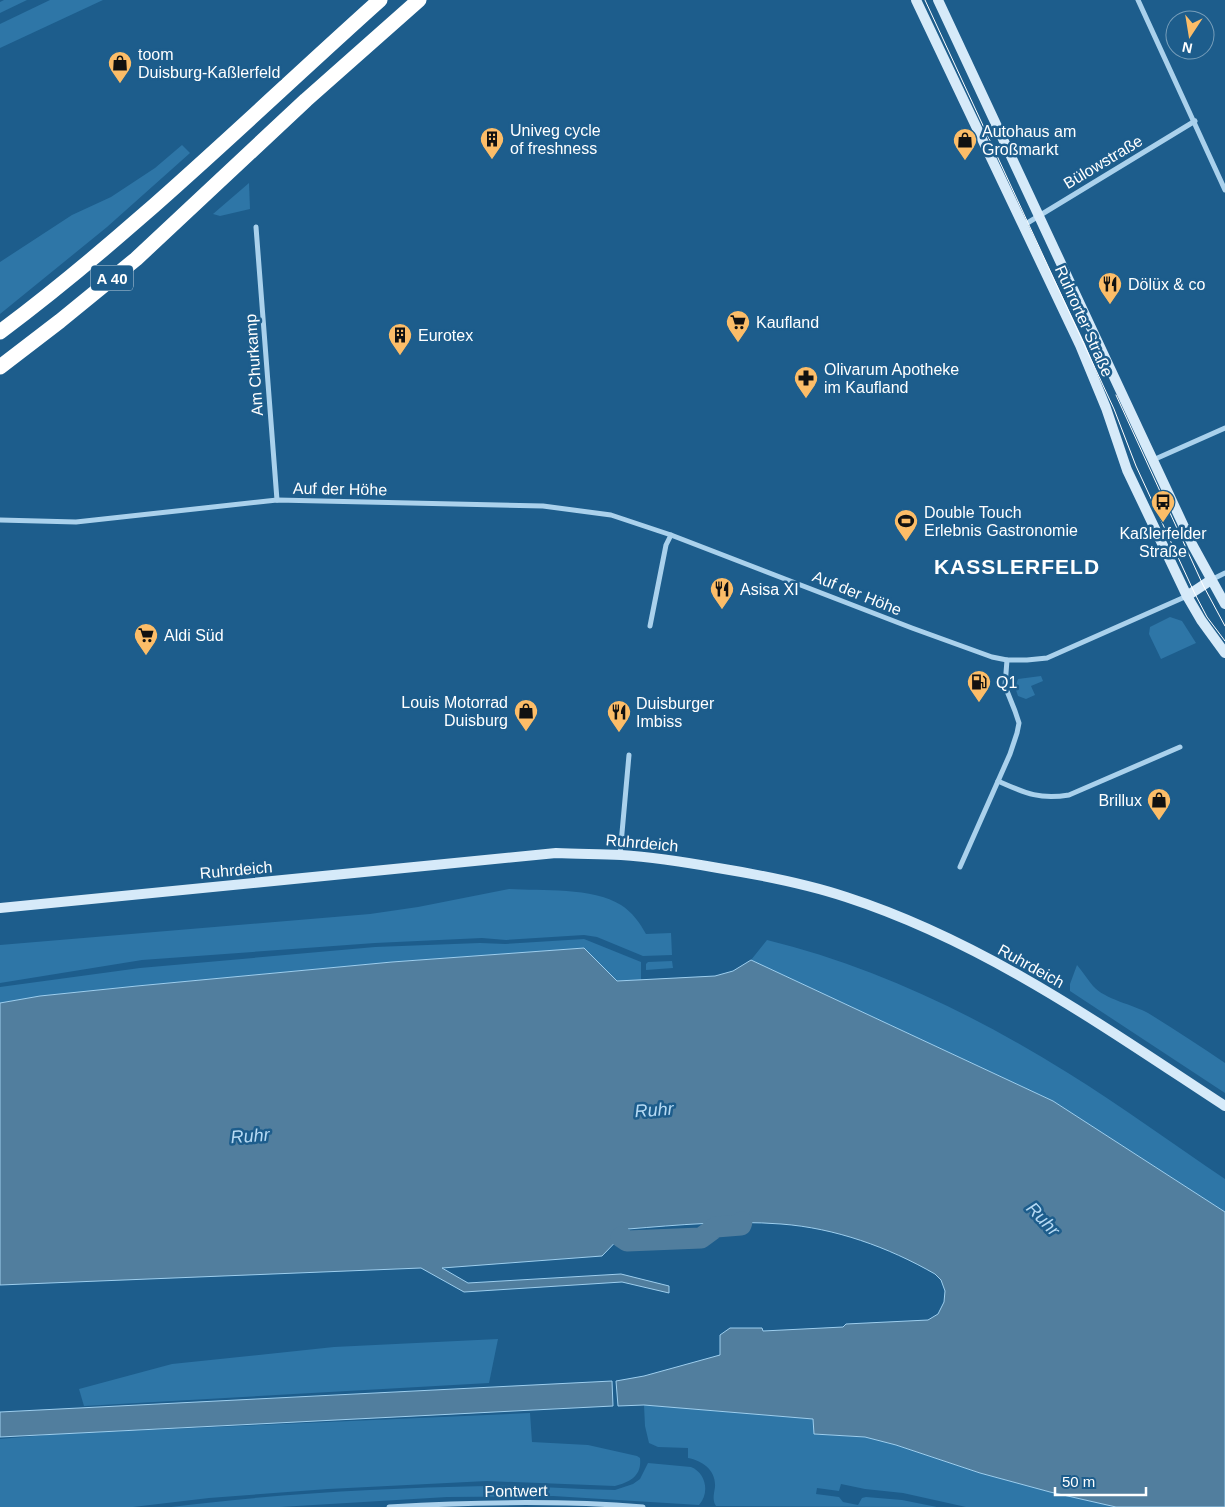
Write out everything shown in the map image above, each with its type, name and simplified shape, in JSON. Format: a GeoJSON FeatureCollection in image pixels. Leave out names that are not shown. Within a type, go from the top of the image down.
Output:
{"type":"FeatureCollection","features":[{"type":"Feature","properties":{"kind":"highway","name":"A 40"},"geometry":{"type":"LineString","coordinates":[[0,332],[115,240],[380,0]]}},
{"type":"Feature","properties":{"kind":"highway","name":"A 40"},"geometry":{"type":"LineString","coordinates":[[0,367],[136,259],[306,100],[419,0]]}},
{"type":"Feature","properties":{"kind":"main road","name":"Ruhrorter Straße"},"geometry":{"type":"LineString","coordinates":[[916,0],[1080,345],[1106,408],[1127,470],[1188,596],[1201,620],[1225,653]]}},
{"type":"Feature","properties":{"kind":"main road","name":"Ruhrorter Straße"},"geometry":{"type":"LineString","coordinates":[[938,0],[1193,546],[1225,604]]}},
{"type":"Feature","properties":{"kind":"main road"},"geometry":{"type":"LineString","coordinates":[[1188,596],[1211,580]]}},
{"type":"Feature","properties":{"kind":"main road","name":"Ruhrdeich"},"geometry":{"type":"LineString","coordinates":[[0,908],[342,876],[556,853],[620,855],[665,859],[785,880],[847,897],[923,927],[999,964],[1061,1000],[1225,1106]]}},
{"type":"Feature","properties":{"kind":"street"},"geometry":{"type":"LineString","coordinates":[[1138,0],[1225,190]]}},
{"type":"Feature","properties":{"kind":"street","name":"Bülowstraße"},"geometry":{"type":"LineString","coordinates":[[1024,225],[1194,121]]}},
{"type":"Feature","properties":{"kind":"street","name":"Am Churkamp"},"geometry":{"type":"LineString","coordinates":[[256,228],[277,500]]}},
{"type":"Feature","properties":{"kind":"street"},"geometry":{"type":"LineString","coordinates":[[1153,460],[1225,428]]}},
{"type":"Feature","properties":{"kind":"street","name":"Auf der Höhe"},"geometry":{"type":"LineString","coordinates":[[0,521],[76,522],[277,500],[544,506],[611,515],[671,535],[929,635],[992,657],[1007,660],[1047,658],[1188,596]]}},
{"type":"Feature","properties":{"kind":"street"},"geometry":{"type":"LineString","coordinates":[[650,626],[666,545],[671,535]]}},
{"type":"Feature","properties":{"kind":"street"},"geometry":{"type":"LineString","coordinates":[[1211,580],[1225,573]]}},
{"type":"Feature","properties":{"kind":"street"},"geometry":{"type":"LineString","coordinates":[[960,867],[1013,747],[1018,723],[1016,711],[1005,686],[1007,660]]}},
{"type":"Feature","properties":{"kind":"street"},"geometry":{"type":"LineString","coordinates":[[998,781],[1026,794],[1050,798],[1069,795],[1180,747]]}},
{"type":"Feature","properties":{"kind":"street"},"geometry":{"type":"LineString","coordinates":[[620,855],[630,755]]}},
{"type":"Feature","properties":{"kind":"street","name":"Pontwert"},"geometry":{"type":"LineString","coordinates":[[389,1507],[447,1504],[544,1503],[643,1507]]}},
{"type":"Feature","properties":{"kind":"shaded area"},"geometry":{"type":"Polygon","coordinates":[[[4,0],[27,0],[0,13],[0,2],[4,0]]]}},
{"type":"Feature","properties":{"kind":"shaded area"},"geometry":{"type":"Polygon","coordinates":[[[50,0],[103,0],[0,48],[0,24],[50,0]]]}},
{"type":"Feature","properties":{"kind":"shaded area"},"geometry":{"type":"Polygon","coordinates":[[[182,145],[190,153],[107,227],[0,314],[0,262],[72,215],[111,197],[155,168],[182,145]]]}},
{"type":"Feature","properties":{"kind":"shaded area"},"geometry":{"type":"Polygon","coordinates":[[[249,183],[250,209],[220,216],[213,214],[249,183]]]}},
{"type":"Feature","properties":{"kind":"shaded area"},"geometry":{"type":"Polygon","coordinates":[[[1170,617],[1182,621],[1196,643],[1161,659],[1149,634],[1150,627],[1170,617]]]}},
{"type":"Feature","properties":{"kind":"shaded area"},"geometry":{"type":"Polygon","coordinates":[[[1041,676],[1043,681],[1031,686],[1035,695],[1026,699],[1018,696],[1015,687],[1018,679],[1041,676]]]}},
{"type":"Feature","properties":{"kind":"shaded area"},"geometry":{"type":"Polygon","coordinates":[[[509,889],[566,891],[596,895],[609,899],[629,911],[646,934],[671,933],[672,955],[643,956],[597,937],[584,935],[506,940],[482,938],[375,943],[142,960],[0,983],[0,945],[370,914],[418,907],[509,889]]]}},
{"type":"Feature","properties":{"kind":"shaded area"},"geometry":{"type":"Polygon","coordinates":[[[584,939],[641,962],[641,980],[617,981],[584,948],[392,962],[137,986],[40,996],[0,1003],[0,987],[140,968],[375,947],[480,943],[505,944],[584,939]]]}},
{"type":"Feature","properties":{"kind":"shaded area"},"geometry":{"type":"Polygon","coordinates":[[[767,940],[846,964],[923,994],[997,1031],[1033,1052],[1108,1099],[1225,1179],[1225,1212],[1053,1101],[751,960],[767,940]]]}},
{"type":"Feature","properties":{"kind":"shaded area"},"geometry":{"type":"Polygon","coordinates":[[[672,961],[673,968],[646,970],[648,962],[672,961]]]}},
{"type":"Feature","properties":{"kind":"shaded area"},"geometry":{"type":"Polygon","coordinates":[[[1077,965],[1093,986],[1104,995],[1148,1013],[1225,1063],[1225,1093],[1070,991],[1070,984],[1077,965]]]}},
{"type":"Feature","properties":{"kind":"shaded area"},"geometry":{"type":"Polygon","coordinates":[[[498,1339],[489,1383],[84,1406],[79,1389],[172,1364],[334,1347],[498,1339]]]}},
{"type":"Feature","properties":{"kind":"shaded area"},"geometry":{"type":"Polygon","coordinates":[[[644,1405],[814,1419],[814,1434],[865,1437],[896,1445],[980,1473],[1116,1507],[966,1507],[903,1493],[865,1489],[841,1484],[839,1491],[817,1488],[816,1494],[839,1497],[843,1502],[858,1505],[862,1498],[866,1497],[902,1500],[937,1507],[716,1506],[714,1499],[715,1481],[711,1471],[699,1461],[688,1458],[688,1448],[658,1447],[649,1443],[645,1426],[644,1405]]]}},
{"type":"Feature","properties":{"kind":"shaded area"},"geometry":{"type":"Polygon","coordinates":[[[530,1413],[532,1442],[588,1445],[637,1456],[640,1458],[640,1464],[637,1474],[630,1480],[615,1486],[487,1481],[328,1489],[209,1498],[133,1507],[0,1507],[0,1439],[58,1434],[530,1413]]]}},
{"type":"Feature","properties":{"kind":"shaded area"},"geometry":{"type":"Polygon","coordinates":[[[648,1463],[691,1467],[696,1470],[703,1478],[705,1484],[704,1495],[699,1505],[553,1496],[447,1497],[280,1507],[171,1507],[289,1495],[407,1488],[502,1486],[615,1490],[633,1484],[640,1479],[648,1463]]]}},
{"type":"Feature","properties":{"kind":"water","name":"Ruhr"},"geometry":{"type":"Polygon","coordinates":[[[584,948],[617,981],[715,976],[733,971],[751,960],[1053,1101],[1225,1212],[1225,1507],[1116,1507],[980,1473],[896,1445],[865,1437],[814,1434],[813,1419],[644,1405],[618,1406],[616,1381],[644,1376],[720,1355],[720,1335],[730,1328],[762,1328],[763,1331],[843,1327],[846,1324],[928,1320],[938,1314],[944,1302],[945,1291],[941,1280],[935,1274],[899,1255],[861,1240],[801,1226],[743,1223],[628,1229],[602,1256],[442,1268],[468,1283],[621,1274],[669,1286],[669,1293],[622,1282],[464,1292],[421,1268],[0,1285],[0,1003],[40,996],[137,986],[392,962],[584,948]]]}},
{"type":"Feature","properties":{"kind":"water"},"geometry":{"type":"Polygon","coordinates":[[[612,1381],[613,1406],[0,1437],[0,1412],[612,1381]]]}},
{"type":"Feature","properties":{"kind":"waterway"},"geometry":{"type":"LineString","coordinates":[[621,1237],[627,1241],[701,1238],[716,1227],[741,1225],[742,1222]]}},
{"type":"Feature","properties":{"kind":"tram line"},"geometry":{"type":"LineString","coordinates":[[925,0],[1114,409],[1136,466],[1194,592],[1207,617],[1225,641]]}},
{"type":"Feature","properties":{"kind":"tram line"},"geometry":{"type":"LineString","coordinates":[[1116,395],[1203,585],[1225,626]]}},
{"type":"Feature","properties":{"kind":"place","name":"toom Duisburg-Kaßlerfeld"},"geometry":{"type":"Point","coordinates":[120,84]}},
{"type":"Feature","properties":{"kind":"place","name":"Univeg cycle of freshness"},"geometry":{"type":"Point","coordinates":[492,160]}},
{"type":"Feature","properties":{"kind":"place","name":"Autohaus am Großmarkt"},"geometry":{"type":"Point","coordinates":[965,161]}},
{"type":"Feature","properties":{"kind":"place","name":"Dölüx & co"},"geometry":{"type":"Point","coordinates":[1110,305]}},
{"type":"Feature","properties":{"kind":"place","name":"Kaufland"},"geometry":{"type":"Point","coordinates":[738,343]}},
{"type":"Feature","properties":{"kind":"place","name":"Eurotex"},"geometry":{"type":"Point","coordinates":[400,356]}},
{"type":"Feature","properties":{"kind":"place","name":"Olivarum Apotheke im Kaufland"},"geometry":{"type":"Point","coordinates":[806,399]}},
{"type":"Feature","properties":{"kind":"place","name":"Kaßlerfelder Straße"},"geometry":{"type":"Point","coordinates":[1163,523]}},
{"type":"Feature","properties":{"kind":"place","name":"Double Touch Erlebnis Gastronomie"},"geometry":{"type":"Point","coordinates":[906,542]}},
{"type":"Feature","properties":{"kind":"place","name":"Asisa XI"},"geometry":{"type":"Point","coordinates":[722,610]}},
{"type":"Feature","properties":{"kind":"place","name":"Aldi Süd"},"geometry":{"type":"Point","coordinates":[146,656]}},
{"type":"Feature","properties":{"kind":"place","name":"Q1"},"geometry":{"type":"Point","coordinates":[979,703]}},
{"type":"Feature","properties":{"kind":"place","name":"Louis Motorrad Duisburg"},"geometry":{"type":"Point","coordinates":[526,732]}},
{"type":"Feature","properties":{"kind":"place","name":"Duisburger Imbiss"},"geometry":{"type":"Point","coordinates":[619,733]}},
{"type":"Feature","properties":{"kind":"place","name":"Brillux"},"geometry":{"type":"Point","coordinates":[1159,821]}},
{"type":"Feature","properties":{"kind":"district","name":"KASSLERFELD"},"geometry":{"type":"Point","coordinates":[1017,566]}}]}
